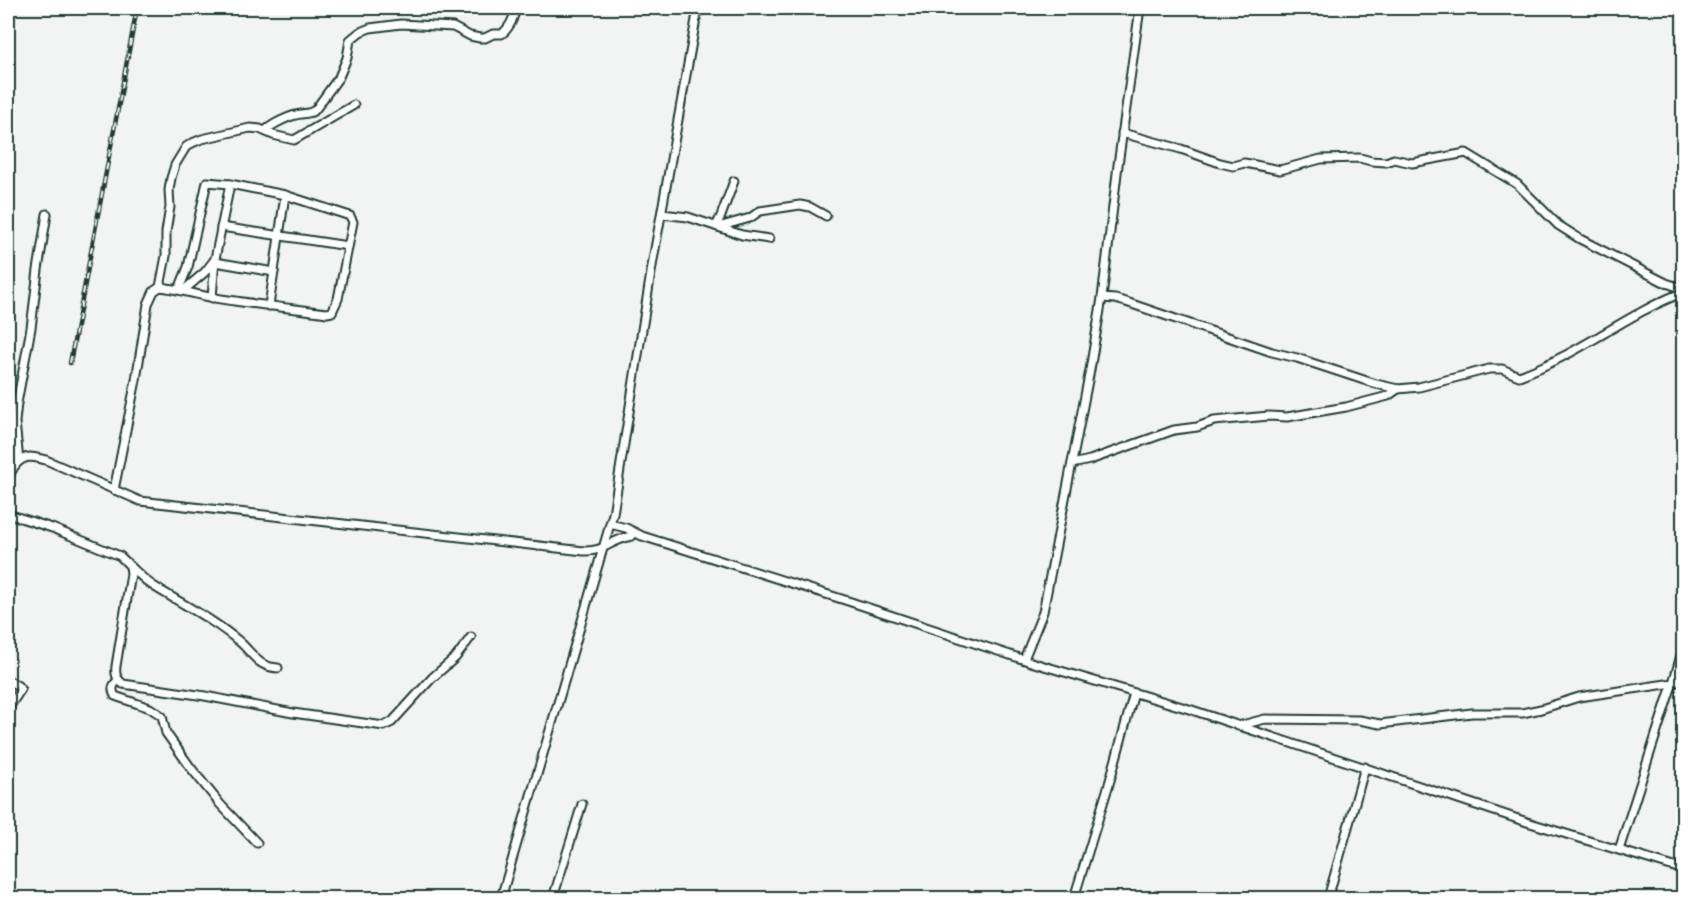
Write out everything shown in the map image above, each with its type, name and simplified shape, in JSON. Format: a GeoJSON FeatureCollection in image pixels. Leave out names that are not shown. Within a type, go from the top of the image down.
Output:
{"type":"FeatureCollection","features":[{"type":"Feature","properties":{"kind":"street"},"geometry":{"type":"LineString","coordinates":[[265,131],[274,123],[315,110],[339,77],[347,58],[350,40],[360,32],[370,28],[414,24],[453,27],[475,37],[485,38],[494,34],[502,34],[507,30],[512,24],[516,8]]}},
{"type":"Feature","properties":{"kind":"street"},"geometry":{"type":"LineString","coordinates":[[501,898],[613,514],[698,8]]}},
{"type":"Feature","properties":{"kind":"street"},"geometry":{"type":"LineString","coordinates":[[1109,8],[1125,8]]}},
{"type":"Feature","properties":{"kind":"street"},"geometry":{"type":"LineString","coordinates":[[1024,659],[1043,612],[1090,370],[1102,298],[1140,8]]}},
{"type":"Feature","properties":{"kind":"street"},"geometry":{"type":"LineString","coordinates":[[160,287],[166,256],[171,178],[186,147],[210,137],[250,128],[294,140],[354,105]]}},
{"type":"Feature","properties":{"kind":"street"},"geometry":{"type":"LineString","coordinates":[[1122,133],[1181,149],[1220,164],[1233,166],[1245,163],[1280,170],[1321,159],[1360,158],[1386,162],[1394,159],[1412,163],[1466,153],[1517,184],[1558,225],[1580,239],[1683,291]]}},
{"type":"Feature","properties":{"kind":"street"},"geometry":{"type":"LineString","coordinates":[[717,226],[734,181]]}},
{"type":"Feature","properties":{"kind":"street"},"geometry":{"type":"LineString","coordinates":[[114,490],[136,380],[148,304],[154,291],[160,287],[212,298],[332,312],[338,299],[353,222],[350,216],[285,195],[230,184],[207,182],[182,290]]}},
{"type":"Feature","properties":{"kind":"street"},"geometry":{"type":"LineString","coordinates":[[212,298],[215,261],[230,184]]}},
{"type":"Feature","properties":{"kind":"street"},"geometry":{"type":"LineString","coordinates":[[269,306],[285,195]]}},
{"type":"Feature","properties":{"kind":"street"},"geometry":{"type":"LineString","coordinates":[[717,226],[750,218],[760,211],[800,205],[810,207],[826,216]]}},
{"type":"Feature","properties":{"kind":"street"},"geometry":{"type":"LineString","coordinates":[[19,461],[15,423],[17,403],[31,328],[47,214]]}},
{"type":"Feature","properties":{"kind":"street"},"geometry":{"type":"LineString","coordinates":[[662,214],[688,217],[742,235],[769,239]]}},
{"type":"Feature","properties":{"kind":"street"},"geometry":{"type":"LineString","coordinates":[[221,227],[348,246]]}},
{"type":"Feature","properties":{"kind":"street"},"geometry":{"type":"LineString","coordinates":[[182,290],[215,261]]}},
{"type":"Feature","properties":{"kind":"street"},"geometry":{"type":"LineString","coordinates":[[215,261],[274,272]]}},
{"type":"Feature","properties":{"kind":"street"},"geometry":{"type":"LineString","coordinates":[[1102,298],[1126,303],[1272,352],[1398,389],[1419,387],[1490,369],[1502,369],[1519,376],[1549,364],[1683,291]]}},
{"type":"Feature","properties":{"kind":"street"},"geometry":{"type":"LineString","coordinates":[[1072,464],[1090,460],[1166,433],[1214,421],[1269,416],[1287,417],[1346,408],[1388,396],[1398,389]]}},
{"type":"Feature","properties":{"kind":"street"},"geometry":{"type":"LineString","coordinates":[[8,481],[11,470],[19,461],[30,457],[46,460],[140,501],[584,551],[604,548],[632,536]]}},
{"type":"Feature","properties":{"kind":"street"},"geometry":{"type":"LineString","coordinates":[[8,514],[52,528],[120,556],[155,587],[221,628],[243,645],[262,665],[278,668]]}},
{"type":"Feature","properties":{"kind":"street"},"geometry":{"type":"LineString","coordinates":[[613,514],[626,528],[642,536],[1365,767],[1527,822],[1683,870]]}},
{"type":"Feature","properties":{"kind":"street"},"geometry":{"type":"LineString","coordinates":[[609,528],[626,528]]}},
{"type":"Feature","properties":{"kind":"street"},"geometry":{"type":"LineString","coordinates":[[609,528],[632,536],[642,536]]}},
{"type":"Feature","properties":{"kind":"street"},"geometry":{"type":"LineString","coordinates":[[130,566],[131,574],[116,674],[118,680],[123,684],[132,686],[384,726],[392,722],[432,678],[456,657],[471,637]]}},
{"type":"Feature","properties":{"kind":"street"},"geometry":{"type":"LineString","coordinates":[[1619,850],[1683,645]]}},
{"type":"Feature","properties":{"kind":"street"},"geometry":{"type":"LineString","coordinates":[[1238,726],[1265,719],[1359,720],[1380,724],[1472,713],[1522,713],[1579,697],[1683,679]]}},
{"type":"Feature","properties":{"kind":"street"},"geometry":{"type":"LineString","coordinates":[[8,680],[21,689],[8,709]]}},
{"type":"Feature","properties":{"kind":"street"},"geometry":{"type":"LineString","coordinates":[[118,680],[113,688],[115,696],[150,708],[162,716],[166,733],[191,768],[220,804],[257,843]]}},
{"type":"Feature","properties":{"kind":"street"},"geometry":{"type":"LineString","coordinates":[[1074,898],[1110,784],[1134,693]]}},
{"type":"Feature","properties":{"kind":"street"},"geometry":{"type":"LineString","coordinates":[[1328,898],[1365,767]]}},
{"type":"Feature","properties":{"kind":"street"},"geometry":{"type":"LineString","coordinates":[[553,898],[582,804]]}},
{"type":"Feature","properties":{"kind":"railway"},"geometry":{"type":"LineString","coordinates":[[70,363],[137,8]]}}]}
